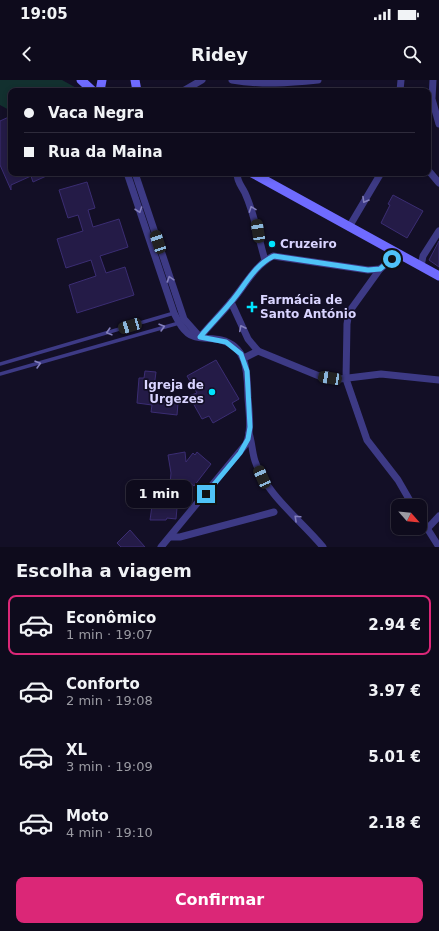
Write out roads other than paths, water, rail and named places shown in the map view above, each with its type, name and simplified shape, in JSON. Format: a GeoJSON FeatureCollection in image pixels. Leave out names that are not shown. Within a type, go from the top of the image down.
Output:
{"type":"FeatureCollection","features":[{"type":"Feature","properties":{"kind":"main road"},"geometry":{"type":"LineString","coordinates":[[81,80],[90,88]]}},
{"type":"Feature","properties":{"kind":"main road"},"geometry":{"type":"LineString","coordinates":[[257,176],[439,276]]}},
{"type":"Feature","properties":{"kind":"street"},"geometry":{"type":"LineString","coordinates":[[188,88],[202,80]]}},
{"type":"Feature","properties":{"kind":"street"},"geometry":{"type":"LineString","coordinates":[[232,80],[252,84],[279,84],[318,80]]}},
{"type":"Feature","properties":{"kind":"street"},"geometry":{"type":"LineString","coordinates":[[433,80],[432,99],[439,124]]}},
{"type":"Feature","properties":{"kind":"street"},"geometry":{"type":"LineString","coordinates":[[431,174],[439,183]]}},
{"type":"Feature","properties":{"kind":"street"},"geometry":{"type":"LineString","coordinates":[[128,176],[174,313],[179,322],[193,336],[221,340],[231,345],[244,358],[247,371],[249,433],[254,459],[262,477],[282,504],[309,529],[323,547]]}},
{"type":"Feature","properties":{"kind":"street"},"geometry":{"type":"LineString","coordinates":[[136,176],[184,319],[200,337]]}},
{"type":"Feature","properties":{"kind":"street"},"geometry":{"type":"LineString","coordinates":[[237,176],[237,181],[250,204],[257,223],[265,260]]}},
{"type":"Feature","properties":{"kind":"street"},"geometry":{"type":"LineString","coordinates":[[349,227],[379,176]]}},
{"type":"Feature","properties":{"kind":"street"},"geometry":{"type":"LineString","coordinates":[[421,266],[423,256],[439,231]]}},
{"type":"Feature","properties":{"kind":"street"},"geometry":{"type":"LineString","coordinates":[[398,254],[380,269],[349,312],[347,324],[346,379],[367,440],[398,480],[409,499]]}},
{"type":"Feature","properties":{"kind":"street"},"geometry":{"type":"LineString","coordinates":[[200,337],[231,302],[255,270],[265,260],[274,256],[368,270],[380,269]]}},
{"type":"Feature","properties":{"kind":"street"},"geometry":{"type":"LineString","coordinates":[[231,302],[248,339],[258,351],[319,376],[346,379],[381,374],[439,380]]}},
{"type":"Feature","properties":{"kind":"street"},"geometry":{"type":"LineString","coordinates":[[244,358],[258,351]]}},
{"type":"Feature","properties":{"kind":"street"},"geometry":{"type":"LineString","coordinates":[[161,547],[240,453],[249,433]]}},
{"type":"Feature","properties":{"kind":"street"},"geometry":{"type":"LineString","coordinates":[[240,453],[254,459]]}},
{"type":"Feature","properties":{"kind":"street"},"geometry":{"type":"LineString","coordinates":[[170,537],[180,537],[274,512]]}},
{"type":"Feature","properties":{"kind":"street"},"geometry":{"type":"LineString","coordinates":[[439,516],[427,529],[439,547]]}},
{"type":"Feature","properties":{"kind":"lane"},"geometry":{"type":"LineString","coordinates":[[0,364],[174,313]]}},
{"type":"Feature","properties":{"kind":"lane"},"geometry":{"type":"LineString","coordinates":[[0,374],[179,322]]}},
{"type":"Feature","properties":{"kind":"place","name":"Cruzeiro"},"geometry":{"type":"Point","coordinates":[272,244]}},
{"type":"Feature","properties":{"kind":"place","name":"Farmácia de Santo António"},"geometry":{"type":"Point","coordinates":[252,307]}},
{"type":"Feature","properties":{"kind":"place","name":"Igreja de Urgezes"},"geometry":{"type":"Point","coordinates":[212,392]}}]}
